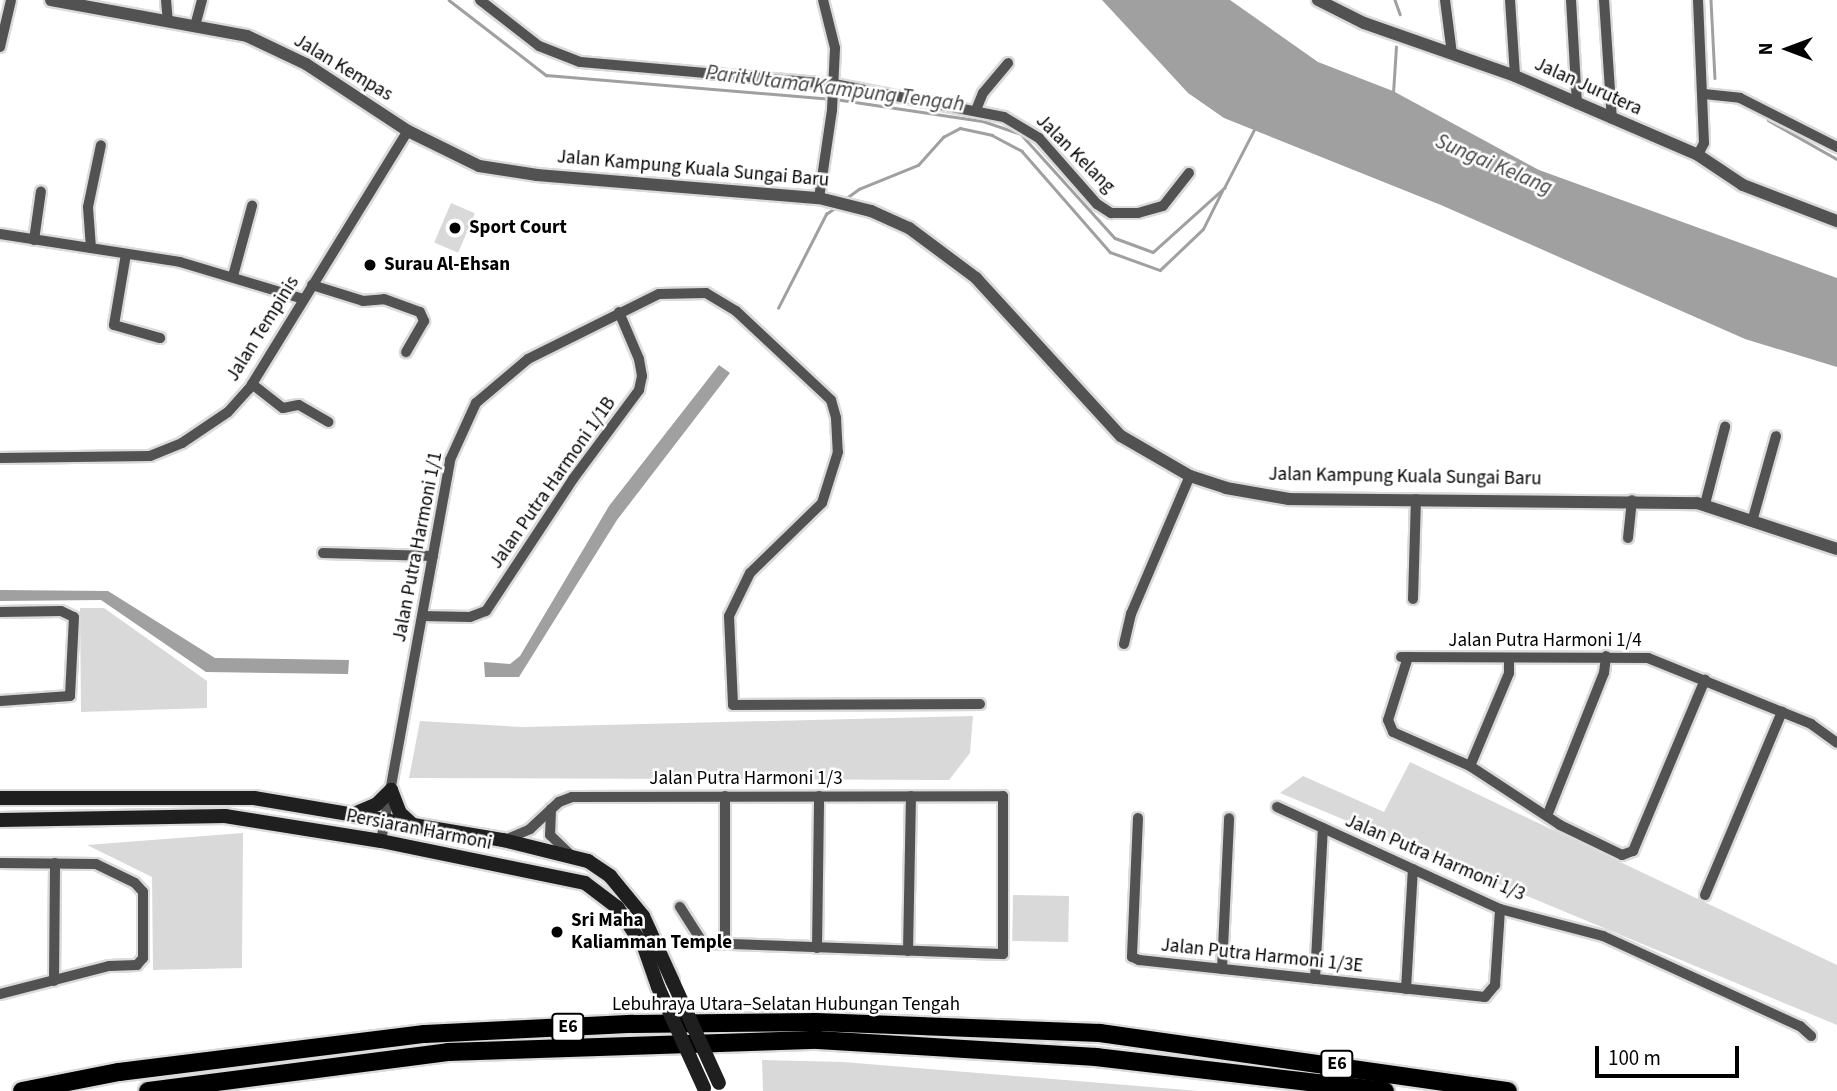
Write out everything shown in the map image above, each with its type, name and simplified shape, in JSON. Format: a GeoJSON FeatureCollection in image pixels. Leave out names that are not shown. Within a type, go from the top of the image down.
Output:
{"type":"FeatureCollection","features":[{"type":"Feature","properties":{"kind":"highway","name":"Lebuhraya Utara–Selatan Hubungan Tengah"},"geometry":{"type":"LineString","coordinates":[[22,1091],[119,1072],[425,1034],[659,1023],[1020,1028],[1165,1040],[1508,1091]]}},
{"type":"Feature","properties":{"kind":"highway","name":"Lebuhraya Utara–Selatan Hubungan Tengah"},"geometry":{"type":"LineString","coordinates":[[148,1091],[448,1052],[632,1043],[818,1040],[1018,1051],[1163,1064],[1385,1091]]}},
{"type":"Feature","properties":{"kind":"main road"},"geometry":{"type":"LineString","coordinates":[[351,815],[368,810],[391,790],[400,813],[412,824]]}},
{"type":"Feature","properties":{"kind":"main road","name":"Persiaran Harmoni"},"geometry":{"type":"LineString","coordinates":[[0,798],[254,798],[503,840],[575,858],[610,876],[643,916],[721,1087]]}},
{"type":"Feature","properties":{"kind":"main road","name":"Persiaran Harmoni"},"geometry":{"type":"LineString","coordinates":[[0,820],[225,816],[381,841],[585,883],[617,907],[644,947],[658,987],[704,1090]]}},
{"type":"Feature","properties":{"kind":"street"},"geometry":{"type":"LineString","coordinates":[[0,47],[11,0]]}},
{"type":"Feature","properties":{"kind":"street","name":"Jalan Kempas"},"geometry":{"type":"LineString","coordinates":[[51,0],[247,36],[306,64],[408,131]]}},
{"type":"Feature","properties":{"kind":"street"},"geometry":{"type":"LineString","coordinates":[[166,0],[168,21]]}},
{"type":"Feature","properties":{"kind":"street"},"geometry":{"type":"LineString","coordinates":[[195,26],[202,0]]}},
{"type":"Feature","properties":{"kind":"street","name":"Jalan Kelang"},"geometry":{"type":"LineString","coordinates":[[480,0],[558,57],[834,88],[976,110],[1021,124],[1111,213],[1138,213],[1163,206],[1189,173]]}},
{"type":"Feature","properties":{"kind":"street"},"geometry":{"type":"LineString","coordinates":[[819,198],[834,88],[833,28],[823,0]]}},
{"type":"Feature","properties":{"kind":"street","name":"Jalan Jurutera"},"geometry":{"type":"LineString","coordinates":[[1318,0],[1364,23],[1515,76],[1698,155],[1742,185],[1837,221]]}},
{"type":"Feature","properties":{"kind":"street"},"geometry":{"type":"LineString","coordinates":[[1445,0],[1452,54]]}},
{"type":"Feature","properties":{"kind":"street"},"geometry":{"type":"LineString","coordinates":[[1510,0],[1515,76]]}},
{"type":"Feature","properties":{"kind":"street"},"geometry":{"type":"LineString","coordinates":[[1571,0],[1577,104]]}},
{"type":"Feature","properties":{"kind":"street"},"geometry":{"type":"LineString","coordinates":[[1604,0],[1612,119]]}},
{"type":"Feature","properties":{"kind":"street"},"geometry":{"type":"LineString","coordinates":[[1698,0],[1704,94],[1704,143],[1698,155]]}},
{"type":"Feature","properties":{"kind":"street"},"geometry":{"type":"LineString","coordinates":[[976,110],[983,93],[1008,62]]}},
{"type":"Feature","properties":{"kind":"street"},"geometry":{"type":"LineString","coordinates":[[1704,94],[1740,98],[1837,146]]}},
{"type":"Feature","properties":{"kind":"street","name":"Jalan Kampung Kuala Sungai Baru"},"geometry":{"type":"LineString","coordinates":[[408,131],[479,166],[513,172],[819,198],[840,202],[909,228],[976,278],[1110,427],[1139,450],[1190,476],[1226,488],[1289,499],[1632,500],[1705,504],[1753,518],[1837,549]]}},
{"type":"Feature","properties":{"kind":"street","name":"Jalan Tempinis"},"geometry":{"type":"LineString","coordinates":[[0,458],[150,456],[182,443],[213,423],[252,384],[408,131]]}},
{"type":"Feature","properties":{"kind":"street"},"geometry":{"type":"LineString","coordinates":[[91,248],[88,207],[101,145]]}},
{"type":"Feature","properties":{"kind":"street"},"geometry":{"type":"LineString","coordinates":[[34,240],[41,191]]}},
{"type":"Feature","properties":{"kind":"street"},"geometry":{"type":"LineString","coordinates":[[233,276],[252,205]]}},
{"type":"Feature","properties":{"kind":"street"},"geometry":{"type":"LineString","coordinates":[[0,234],[125,254],[233,276],[303,299]]}},
{"type":"Feature","properties":{"kind":"street"},"geometry":{"type":"LineString","coordinates":[[125,254],[114,325],[160,338]]}},
{"type":"Feature","properties":{"kind":"street"},"geometry":{"type":"LineString","coordinates":[[312,285],[363,301],[384,299],[420,312],[424,321],[406,352]]}},
{"type":"Feature","properties":{"kind":"street","name":"Jalan Putra Harmoni 1/1"},"geometry":{"type":"LineString","coordinates":[[381,841],[450,460],[476,403],[528,359],[659,294],[706,293],[736,311],[831,400],[836,418],[838,452],[822,503],[750,573],[729,616],[733,705],[980,704]]}},
{"type":"Feature","properties":{"kind":"street","name":"Jalan Putra Harmoni 1/1B"},"geometry":{"type":"LineString","coordinates":[[422,616],[470,617],[486,611],[573,479],[639,390],[639,359],[620,312]]}},
{"type":"Feature","properties":{"kind":"street"},"geometry":{"type":"LineString","coordinates":[[252,384],[283,408],[299,405],[328,422]]}},
{"type":"Feature","properties":{"kind":"street"},"geometry":{"type":"LineString","coordinates":[[1705,504],[1725,427]]}},
{"type":"Feature","properties":{"kind":"street"},"geometry":{"type":"LineString","coordinates":[[1753,518],[1776,436]]}},
{"type":"Feature","properties":{"kind":"street"},"geometry":{"type":"LineString","coordinates":[[1124,644],[1131,614],[1190,476]]}},
{"type":"Feature","properties":{"kind":"street"},"geometry":{"type":"LineString","coordinates":[[1413,599],[1416,499]]}},
{"type":"Feature","properties":{"kind":"street"},"geometry":{"type":"LineString","coordinates":[[1628,538],[1632,500]]}},
{"type":"Feature","properties":{"kind":"street"},"geometry":{"type":"LineString","coordinates":[[323,553],[433,556]]}},
{"type":"Feature","properties":{"kind":"street"},"geometry":{"type":"LineString","coordinates":[[0,612],[61,611],[74,617],[70,696],[0,701]]}},
{"type":"Feature","properties":{"kind":"street"},"geometry":{"type":"LineString","coordinates":[[1547,816],[1604,673],[1606,656]]}},
{"type":"Feature","properties":{"kind":"street","name":"Jalan Putra Harmoni 1/4"},"geometry":{"type":"LineString","coordinates":[[1470,766],[1387,727],[1405,657],[1648,658],[1782,712],[1837,743]]}},
{"type":"Feature","properties":{"kind":"street"},"geometry":{"type":"LineString","coordinates":[[1509,658],[1509,673],[1470,766],[1547,816],[1622,855],[1633,851],[1705,680]]}},
{"type":"Feature","properties":{"kind":"street"},"geometry":{"type":"LineString","coordinates":[[1705,895],[1782,712]]}},
{"type":"Feature","properties":{"kind":"street"},"geometry":{"type":"LineString","coordinates":[[725,796],[725,944]]}},
{"type":"Feature","properties":{"kind":"street"},"geometry":{"type":"LineString","coordinates":[[817,948],[819,796]]}},
{"type":"Feature","properties":{"kind":"street"},"geometry":{"type":"LineString","coordinates":[[680,907],[696,940],[725,944],[908,951],[911,796]]}},
{"type":"Feature","properties":{"kind":"street","name":"Jalan Putra Harmoni 1/3"},"geometry":{"type":"LineString","coordinates":[[503,840],[530,829],[551,809],[572,797],[1003,796],[1003,954],[908,951]]}},
{"type":"Feature","properties":{"kind":"street","name":"Jalan Putra Harmoni 1/3"},"geometry":{"type":"LineString","coordinates":[[1278,807],[1500,909],[1603,936],[1800,1026],[1811,1036]]}},
{"type":"Feature","properties":{"kind":"street","name":"Persiaran Harmoni"},"geometry":{"type":"LineString","coordinates":[[551,809],[550,835],[575,858]]}},
{"type":"Feature","properties":{"kind":"street","name":"Jalan Putra Harmoni 1/3E"},"geometry":{"type":"LineString","coordinates":[[1138,818],[1132,957],[1485,997],[1495,985],[1500,909]]}},
{"type":"Feature","properties":{"kind":"street"},"geometry":{"type":"LineString","coordinates":[[1222,969],[1229,818]]}},
{"type":"Feature","properties":{"kind":"street"},"geometry":{"type":"LineString","coordinates":[[1315,979],[1323,828]]}},
{"type":"Feature","properties":{"kind":"street"},"geometry":{"type":"LineString","coordinates":[[0,863],[96,864],[121,875],[143,892],[143,958],[137,965],[118,966],[0,994]]}},
{"type":"Feature","properties":{"kind":"street"},"geometry":{"type":"LineString","coordinates":[[54,981],[55,863]]}},
{"type":"Feature","properties":{"kind":"street"},"geometry":{"type":"LineString","coordinates":[[1406,989],[1413,869]]}},
{"type":"Feature","properties":{"kind":"shaded area","name":"Sport Court"},"geometry":{"type":"Polygon","coordinates":[[[451,203],[475,213],[458,253],[434,243],[451,203]]]}},
{"type":"Feature","properties":{"kind":"shaded area"},"geometry":{"type":"Polygon","coordinates":[[[80,608],[104,608],[207,681],[207,708],[81,712],[80,608]]]}},
{"type":"Feature","properties":{"kind":"shaded area"},"geometry":{"type":"Polygon","coordinates":[[[973,716],[970,753],[949,780],[409,778],[420,721],[523,727],[973,716]]]}},
{"type":"Feature","properties":{"kind":"shaded area"},"geometry":{"type":"Polygon","coordinates":[[[1410,762],[1837,965],[1837,1025],[1280,793],[1303,776],[1384,812],[1410,762]]]}},
{"type":"Feature","properties":{"kind":"shaded area"},"geometry":{"type":"Polygon","coordinates":[[[243,833],[242,968],[153,970],[152,877],[87,845],[243,833]]]}},
{"type":"Feature","properties":{"kind":"shaded area"},"geometry":{"type":"Polygon","coordinates":[[[1013,895],[1069,896],[1068,942],[1012,941],[1013,895]]]}},
{"type":"Feature","properties":{"kind":"shaded area"},"geometry":{"type":"Polygon","coordinates":[[[762,1060],[843,1062],[1199,1091],[763,1091],[762,1060]]]}},
{"type":"Feature","properties":{"kind":"water","name":"Sungai Kelang"},"geometry":{"type":"Polygon","coordinates":[[[1102,0],[1230,0],[1318,62],[1393,91],[1539,170],[1837,278],[1837,367],[1745,339],[1441,205],[1224,118],[1188,93],[1102,0]]]}},
{"type":"Feature","properties":{"kind":"water"},"geometry":{"type":"Polygon","coordinates":[[[719,365],[730,373],[617,520],[519,677],[485,677],[484,662],[510,664],[520,656],[609,506],[719,365]]]}},
{"type":"Feature","properties":{"kind":"water"},"geometry":{"type":"Polygon","coordinates":[[[0,590],[108,591],[215,658],[349,660],[348,674],[206,672],[101,600],[0,601],[0,590]]]}},
{"type":"Feature","properties":{"kind":"waterway","name":"Parit Utama Kampung Tengah"},"geometry":{"type":"LineString","coordinates":[[449,0],[546,75],[829,99]]}},
{"type":"Feature","properties":{"kind":"waterway"},"geometry":{"type":"LineString","coordinates":[[1395,0],[1400,14]]}},
{"type":"Feature","properties":{"kind":"waterway"},"geometry":{"type":"LineString","coordinates":[[1711,0],[1715,78]]}},
{"type":"Feature","properties":{"kind":"waterway"},"geometry":{"type":"LineString","coordinates":[[1393,93],[1396,47]]}},
{"type":"Feature","properties":{"kind":"waterway","name":"Parit Utama Kampung Tengah"},"geometry":{"type":"LineString","coordinates":[[835,99],[983,121],[1021,134],[1115,238],[1153,252],[1224,188],[1254,130]]}},
{"type":"Feature","properties":{"kind":"waterway"},"geometry":{"type":"LineString","coordinates":[[1768,120],[1837,159]]}},
{"type":"Feature","properties":{"kind":"waterway"},"geometry":{"type":"LineString","coordinates":[[845,199],[859,189],[918,165],[943,137],[960,128],[992,135],[1022,151],[1110,252],[1160,270],[1203,229],[1222,191]]}},
{"type":"Feature","properties":{"kind":"waterway"},"geometry":{"type":"LineString","coordinates":[[778,308],[826,214],[835,208]]}},
{"type":"Feature","properties":{"kind":"place","name":"Sport Court"},"geometry":{"type":"Point","coordinates":[455,228]}},
{"type":"Feature","properties":{"kind":"place","name":"Surau Al-Ehsan"},"geometry":{"type":"Point","coordinates":[370,265]}},
{"type":"Feature","properties":{"kind":"place","name":"Sri Maha Kaliamman Temple"},"geometry":{"type":"Point","coordinates":[557,932]}}]}
